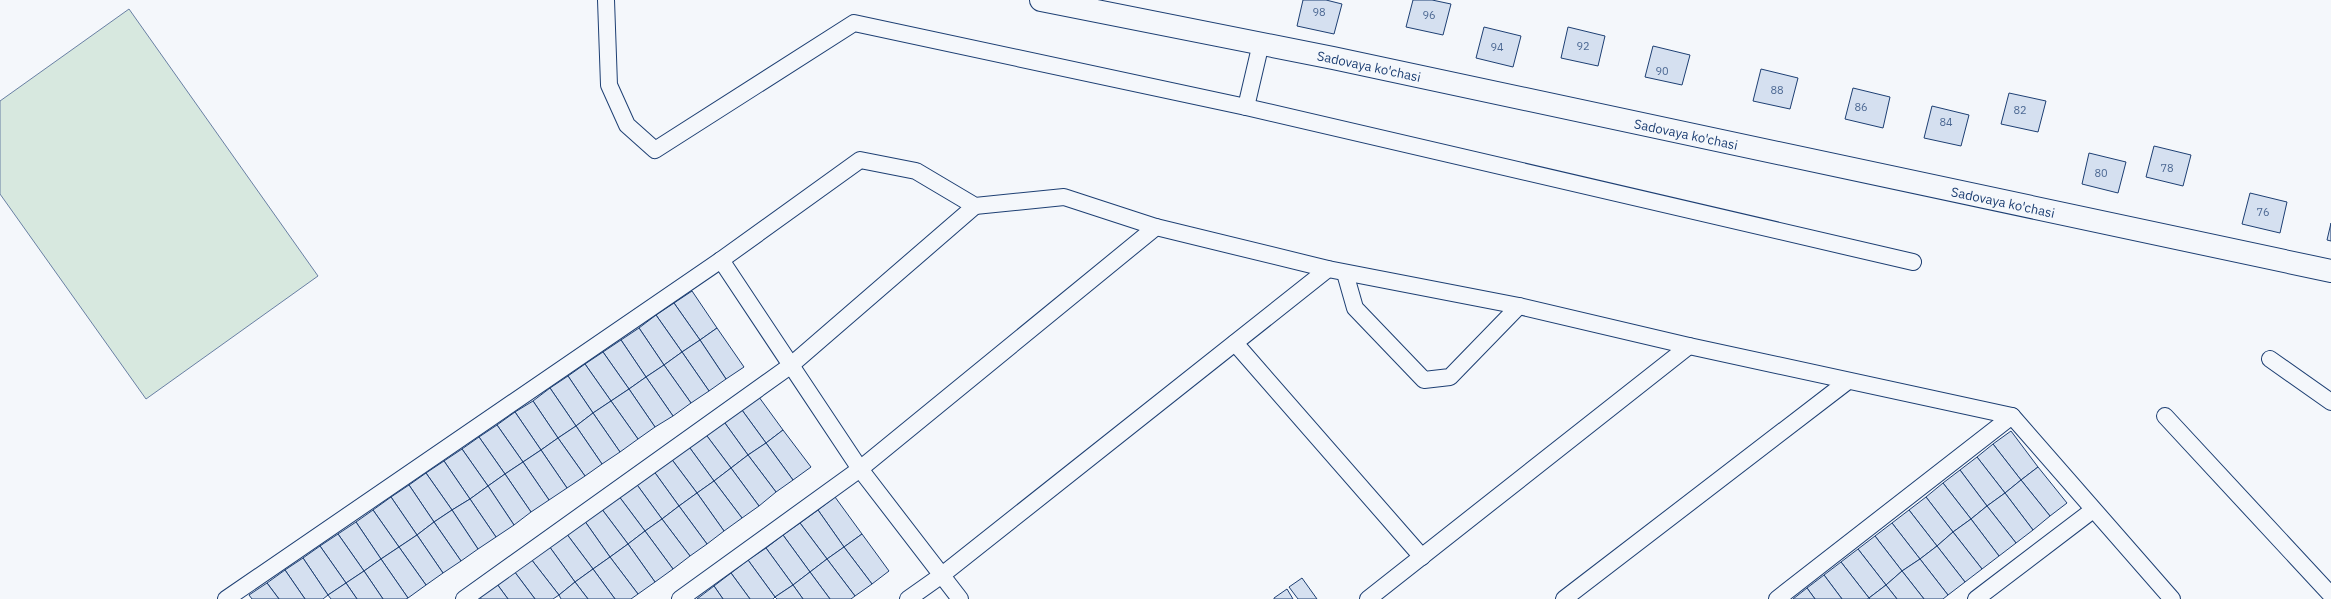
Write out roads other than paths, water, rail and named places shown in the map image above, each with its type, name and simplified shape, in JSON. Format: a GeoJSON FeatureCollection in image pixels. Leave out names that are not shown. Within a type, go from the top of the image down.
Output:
{"type":"FeatureCollection","features":[{"type":"Feature","properties":{"kind":"street","name":"Sadovaya ko'chasi"},"geometry":{"type":"LineString","coordinates":[[1041,0],[1261,43],[2331,271]]}},
{"type":"Feature","properties":{"kind":"lane"},"geometry":{"type":"LineString","coordinates":[[606,0],[609,85],[627,126],[655,150],[854,24],[1246,107],[1913,262]]}},
{"type":"Feature","properties":{"kind":"lane"},"geometry":{"type":"LineString","coordinates":[[1246,107],[1261,43]]}},
{"type":"Feature","properties":{"kind":"lane"},"geometry":{"type":"LineString","coordinates":[[226,599],[721,260],[860,160],[916,171],[975,206]]}},
{"type":"Feature","properties":{"kind":"lane"},"geometry":{"type":"LineString","coordinates":[[464,599],[790,366],[975,206],[1064,197],[1156,227],[1345,273],[1519,306],[1689,346],[2012,416],[2172,599]]}},
{"type":"Feature","properties":{"kind":"lane"},"geometry":{"type":"LineString","coordinates":[[680,599],[860,469],[1156,227]]}},
{"type":"Feature","properties":{"kind":"lane"},"geometry":{"type":"LineString","coordinates":[[721,260],[790,366],[860,469],[960,599]]}},
{"type":"Feature","properties":{"kind":"lane"},"geometry":{"type":"LineString","coordinates":[[908,599],[942,575],[1328,269]]}},
{"type":"Feature","properties":{"kind":"lane"},"geometry":{"type":"LineString","coordinates":[[1345,273],[1355,308],[1424,380],[1450,377],[1519,306]]}},
{"type":"Feature","properties":{"kind":"lane"},"geometry":{"type":"LineString","coordinates":[[1235,343],[1422,556]]}},
{"type":"Feature","properties":{"kind":"lane"},"geometry":{"type":"LineString","coordinates":[[1368,599],[1689,346]]}},
{"type":"Feature","properties":{"kind":"lane"},"geometry":{"type":"LineString","coordinates":[[2270,359],[2331,402]]}},
{"type":"Feature","properties":{"kind":"lane"},"geometry":{"type":"LineString","coordinates":[[1564,599],[1848,381]]}},
{"type":"Feature","properties":{"kind":"lane"},"geometry":{"type":"LineString","coordinates":[[1777,599],[2012,416]]}},
{"type":"Feature","properties":{"kind":"lane"},"geometry":{"type":"LineString","coordinates":[[2165,416],[2331,595]]}},
{"type":"Feature","properties":{"kind":"lane"},"geometry":{"type":"LineString","coordinates":[[1976,599],[2093,510]]}}]}
